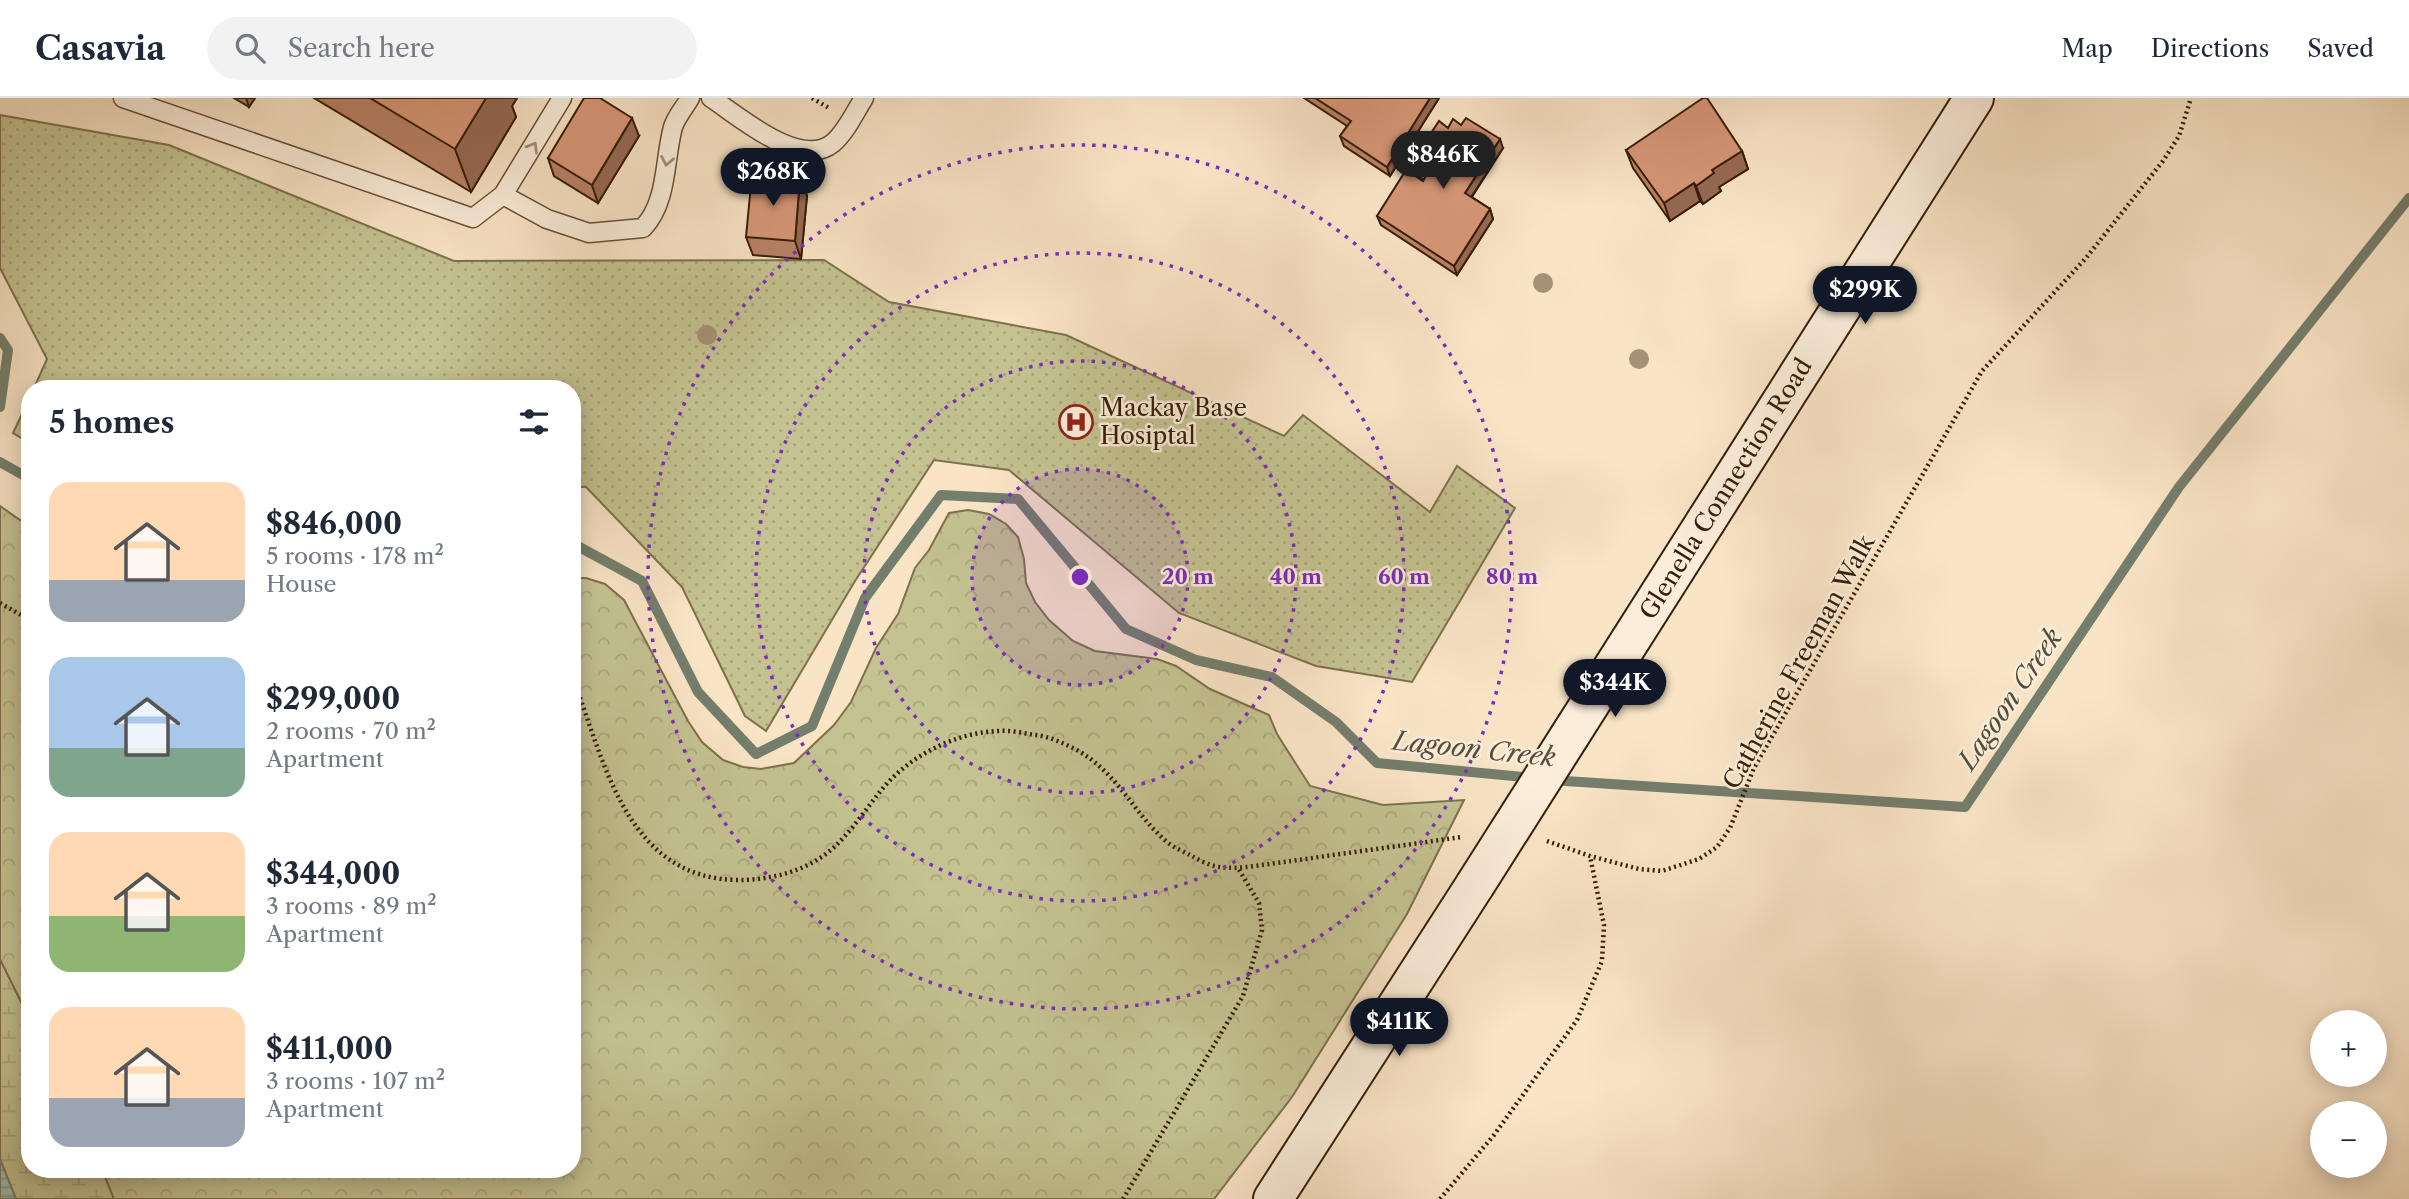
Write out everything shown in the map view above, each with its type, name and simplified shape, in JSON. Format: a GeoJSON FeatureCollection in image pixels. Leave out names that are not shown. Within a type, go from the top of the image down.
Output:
{"type":"FeatureCollection","features":[{"type":"Feature","properties":{"kind":"main road","name":"Glenella Connection Road"},"geometry":{"type":"LineString","coordinates":[[1273,1199],[1974,98]]}},
{"type":"Feature","properties":{"kind":"lane"},"geometry":{"type":"LineString","coordinates":[[123,98],[473,218],[503,195],[562,98]]}},
{"type":"Feature","properties":{"kind":"lane"},"geometry":{"type":"LineString","coordinates":[[503,195],[547,219],[589,233],[643,228],[651,219],[662,186],[674,124],[691,98]]}},
{"type":"Feature","properties":{"kind":"lane"},"geometry":{"type":"LineString","coordinates":[[711,98],[785,146],[806,152],[821,150],[834,143],[864,98]]}},
{"type":"Feature","properties":{"kind":"path"},"geometry":{"type":"LineString","coordinates":[[812,98],[835,112]]}},
{"type":"Feature","properties":{"kind":"path","name":"Catherine Freeman Walk"},"geometry":{"type":"LineString","coordinates":[[1545,841],[1639,869],[1662,871],[1699,859],[1717,847],[1731,828],[1754,768],[1982,371],[2086,258],[2163,161],[2179,136],[2191,98]]}},
{"type":"Feature","properties":{"kind":"path"},"geometry":{"type":"LineString","coordinates":[[0,603],[21,615]]}},
{"type":"Feature","properties":{"kind":"path"},"geometry":{"type":"LineString","coordinates":[[581,700],[614,793],[632,824],[657,851],[687,869],[721,880],[758,880],[796,870],[824,856],[846,836],[882,789],[916,757],[958,738],[998,731],[1040,735],[1066,744],[1094,760],[1116,781],[1147,822],[1170,844],[1217,867],[1238,868],[1474,836]]}},
{"type":"Feature","properties":{"kind":"path"},"geometry":{"type":"LineString","coordinates":[[1440,1199],[1494,1135],[1577,1020],[1602,961],[1604,925],[1590,856]]}},
{"type":"Feature","properties":{"kind":"path"},"geometry":{"type":"LineString","coordinates":[[1123,1199],[1243,996],[1262,930],[1259,902],[1238,868]]}},
{"type":"Feature","properties":{"kind":"green space"},"geometry":{"type":"Polygon","coordinates":[[[0,115],[169,145],[454,261],[824,260],[889,302],[1066,335],[1284,436],[1303,415],[1430,512],[1457,466],[1515,508],[1412,682],[1316,666],[1179,613],[1009,470],[934,460],[855,581],[766,731],[745,716],[682,587],[586,487],[581,487],[581,380],[38,380],[47,359],[0,268],[0,115]]]}},
{"type":"Feature","properties":{"kind":"green space"},"geometry":{"type":"Polygon","coordinates":[[[21,416],[21,438],[13,433],[21,416]]]}},
{"type":"Feature","properties":{"kind":"green space"},"geometry":{"type":"Polygon","coordinates":[[[0,506],[21,521],[21,1002],[0,959],[0,506]]]}},
{"type":"Feature","properties":{"kind":"green space"},"geometry":{"type":"Polygon","coordinates":[[[968,510],[989,514],[1006,524],[1018,537],[1024,559],[1026,583],[1035,602],[1049,620],[1073,641],[1095,651],[1157,659],[1176,666],[1210,689],[1269,715],[1277,734],[1310,786],[1383,805],[1464,800],[1407,914],[1292,1097],[1214,1199],[114,1199],[106,1178],[581,1178],[581,578],[605,584],[624,600],[688,721],[702,742],[723,760],[743,767],[761,769],[794,763],[834,725],[851,702],[876,648],[898,614],[915,568],[929,550],[949,513],[968,510]]]}},
{"type":"Feature","properties":{"kind":"green space"},"geometry":{"type":"Polygon","coordinates":[[[0,959],[21,1002],[21,1178],[106,1178],[114,1199],[16,1199],[0,1159],[0,959]]]}},
{"type":"Feature","properties":{"kind":"shaded area"},"geometry":{"type":"Polygon","coordinates":[[[0,1159],[16,1199],[0,1199],[0,1159]]]}},
{"type":"Feature","properties":{"kind":"building"},"geometry":{"type":"Polygon","coordinates":[[[370,98],[486,98],[455,149],[370,98]]]}},
{"type":"Feature","properties":{"kind":"building"},"geometry":{"type":"Polygon","coordinates":[[[584,98],[600,98],[632,118],[592,185],[548,158],[584,98]]]}},
{"type":"Feature","properties":{"kind":"building"},"geometry":{"type":"Polygon","coordinates":[[[1315,98],[1430,98],[1387,167],[1340,136],[1351,121],[1315,98]]]}},
{"type":"Feature","properties":{"kind":"building"},"geometry":{"type":"Polygon","coordinates":[[[1703,98],[1707,98],[1742,151],[1712,170],[1714,173],[1696,186],[1694,183],[1664,203],[1626,150],[1703,98]]]}},
{"type":"Feature","properties":{"kind":"building"},"geometry":{"type":"Polygon","coordinates":[[[1466,118],[1500,139],[1465,193],[1490,209],[1454,266],[1377,216],[1406,170],[1423,181],[1427,174],[1411,164],[1439,121],[1448,128],[1453,119],[1461,125],[1466,118]]]}},
{"type":"Feature","properties":{"kind":"building"},"geometry":{"type":"Polygon","coordinates":[[[752,174],[800,178],[795,241],[746,237],[752,174]]]}},
{"type":"Feature","properties":{"kind":"waterway","name":"Lagoon Creek"},"geometry":{"type":"LineString","coordinates":[[1550,780],[1965,807],[2179,487],[2409,198]]}},
{"type":"Feature","properties":{"kind":"waterway","name":"Lagoon Creek"},"geometry":{"type":"LineString","coordinates":[[0,338],[8,350],[0,407]]}},
{"type":"Feature","properties":{"kind":"waterway","name":"Lagoon Creek"},"geometry":{"type":"LineString","coordinates":[[0,462],[21,474]]}},
{"type":"Feature","properties":{"kind":"waterway","name":"Lagoon Creek"},"geometry":{"type":"LineString","coordinates":[[581,548],[642,581],[698,692],[756,754],[812,726],[865,598],[941,495],[1018,499],[1126,629],[1196,660],[1272,677],[1336,722],[1377,763],[1534,778]]}},
{"type":"Feature","properties":{"kind":"place","name":"Mackay Base Hosiptal"},"geometry":{"type":"Point","coordinates":[1076,422]}}]}
